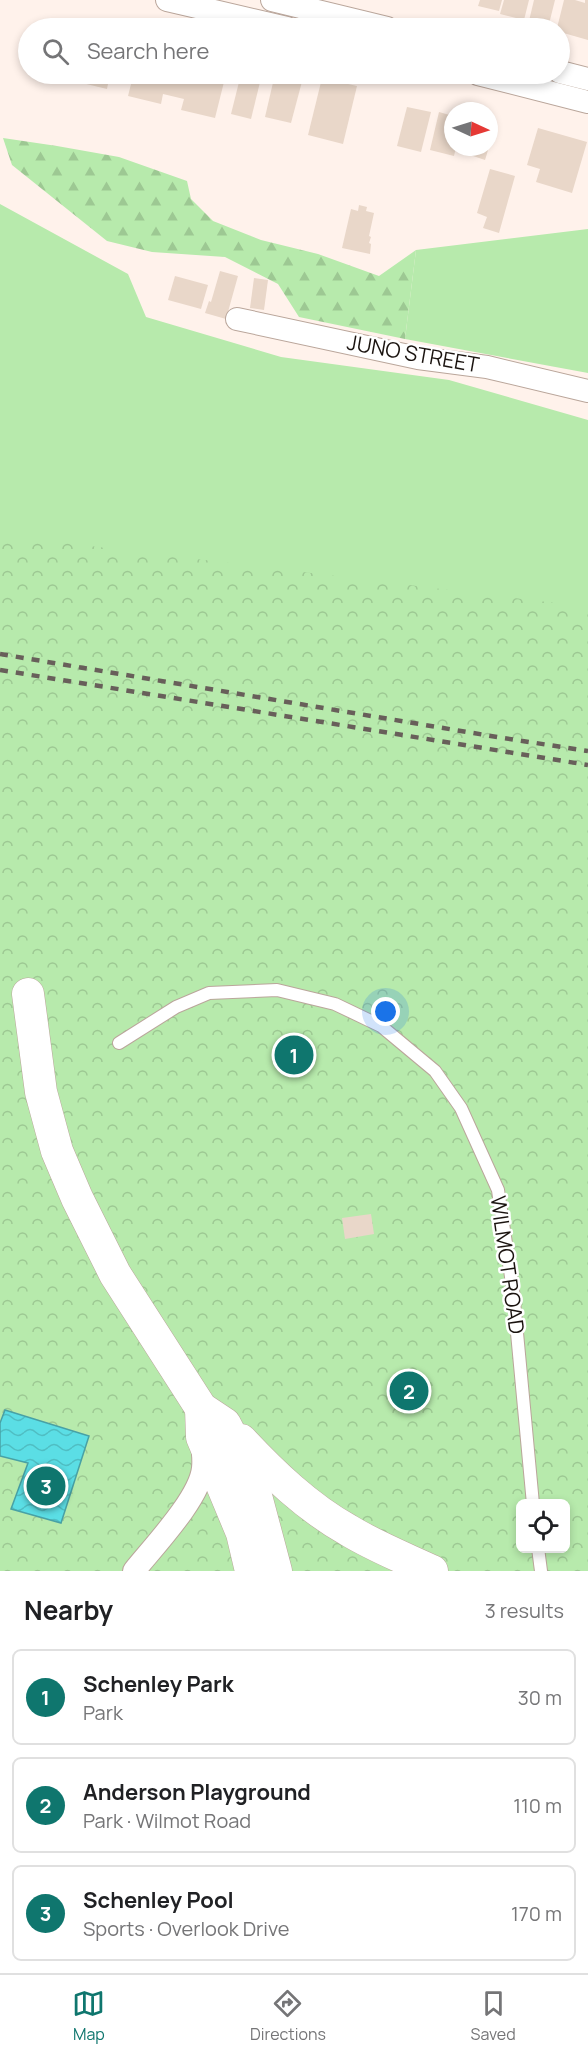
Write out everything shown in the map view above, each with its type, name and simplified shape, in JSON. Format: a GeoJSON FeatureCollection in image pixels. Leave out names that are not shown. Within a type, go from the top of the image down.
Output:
{"type":"FeatureCollection","features":[{"type":"Feature","properties":{"kind":"main road"},"geometry":{"type":"LineString","coordinates":[[28,994],[41,1092],[57,1151],[77,1198],[115,1274],[209,1423],[254,1532],[276,1571]]}},
{"type":"Feature","properties":{"kind":"main road"},"geometry":{"type":"LineString","coordinates":[[209,1423],[264,1464],[311,1506],[348,1530],[432,1571]]}},
{"type":"Feature","properties":{"kind":"main road"},"geometry":{"type":"LineString","coordinates":[[251,1571],[254,1532]]}},
{"type":"Feature","properties":{"kind":"street"},"geometry":{"type":"LineString","coordinates":[[167,0],[244,18]]}},
{"type":"Feature","properties":{"kind":"street"},"geometry":{"type":"LineString","coordinates":[[272,0],[302,18]]}},
{"type":"Feature","properties":{"kind":"street"},"geometry":{"type":"LineString","coordinates":[[570,79],[588,79]]}},
{"type":"Feature","properties":{"kind":"street"},"geometry":{"type":"LineString","coordinates":[[568,84],[588,102]]}},
{"type":"Feature","properties":{"kind":"street","name":"JUNO STREET"},"geometry":{"type":"LineString","coordinates":[[237,319],[418,358],[487,367],[588,391]]}},
{"type":"Feature","properties":{"kind":"street"},"geometry":{"type":"LineString","coordinates":[[134,1571],[184,1508],[198,1484],[203,1468],[209,1423]]}},
{"type":"Feature","properties":{"kind":"lane","name":"WILMOT ROAD"},"geometry":{"type":"LineString","coordinates":[[119,1043],[176,1007],[209,993],[277,990],[335,1004],[381,1026],[435,1071],[461,1108],[498,1190],[513,1290],[533,1499]]}},
{"type":"Feature","properties":{"kind":"lane"},"geometry":{"type":"LineString","coordinates":[[539,1553],[541,1571]]}},
{"type":"Feature","properties":{"kind":"green space"},"geometry":{"type":"Polygon","coordinates":[[[3,138],[119,157],[187,181],[191,199],[213,221],[261,240],[318,254],[379,276],[416,250],[405,339],[299,317],[278,284],[225,257],[152,252],[107,241],[12,165],[3,138]]]}},
{"type":"Feature","properties":{"kind":"green space"},"geometry":{"type":"Polygon","coordinates":[[[0,204],[128,274],[146,317],[281,357],[449,380],[588,420],[588,615],[0,539],[0,204]]]}},
{"type":"Feature","properties":{"kind":"green space"},"geometry":{"type":"Polygon","coordinates":[[[588,229],[588,373],[405,339],[416,250],[588,229]]]}},
{"type":"Feature","properties":{"kind":"green space"},"geometry":{"type":"Polygon","coordinates":[[[0,535],[588,607],[588,1571],[0,1571],[0,535]]]}},
{"type":"Feature","properties":{"kind":"water"},"geometry":{"type":"Polygon","coordinates":[[[5,1410],[89,1436],[61,1523],[11,1509],[28,1463],[0,1456],[0,1423],[5,1410]]]}},
{"type":"Feature","properties":{"kind":"building"},"geometry":{"type":"Polygon","coordinates":[[[480,0],[502,0],[499,11],[478,6],[480,0]]]}},
{"type":"Feature","properties":{"kind":"building"},"geometry":{"type":"Polygon","coordinates":[[[504,0],[529,0],[524,18],[500,14],[504,0]]]}},
{"type":"Feature","properties":{"kind":"building"},"geometry":{"type":"Polygon","coordinates":[[[534,0],[555,0],[550,18],[530,18],[534,0]]]}},
{"type":"Feature","properties":{"kind":"building"},"geometry":{"type":"Polygon","coordinates":[[[564,0],[585,3],[585,0],[588,0],[588,40],[570,35],[570,18],[560,18],[564,0]]]}},
{"type":"Feature","properties":{"kind":"building"},"geometry":{"type":"Polygon","coordinates":[[[86,84],[108,84],[107,89],[86,84]]]}},
{"type":"Feature","properties":{"kind":"building"},"geometry":{"type":"Polygon","coordinates":[[[131,84],[224,84],[215,118],[181,110],[184,99],[163,94],[161,104],[128,96],[131,84]]]}},
{"type":"Feature","properties":{"kind":"building"},"geometry":{"type":"Polygon","coordinates":[[[238,84],[260,84],[251,119],[231,114],[238,84]]]}},
{"type":"Feature","properties":{"kind":"building"},"geometry":{"type":"Polygon","coordinates":[[[273,84],[301,84],[291,123],[265,117],[273,84]]]}},
{"type":"Feature","properties":{"kind":"building"},"geometry":{"type":"Polygon","coordinates":[[[321,84],[357,86],[343,144],[308,135],[321,84]]]}},
{"type":"Feature","properties":{"kind":"building"},"geometry":{"type":"Polygon","coordinates":[[[407,107],[431,112],[421,152],[397,146],[407,107]]]}},
{"type":"Feature","properties":{"kind":"building"},"geometry":{"type":"Polygon","coordinates":[[[439,112],[444,113],[444,154],[430,150],[439,112]]]}},
{"type":"Feature","properties":{"kind":"building"},"geometry":{"type":"Polygon","coordinates":[[[538,128],[587,142],[572,193],[536,182],[540,169],[527,165],[538,128]]]}},
{"type":"Feature","properties":{"kind":"building"},"geometry":{"type":"Polygon","coordinates":[[[473,156],[486,156],[485,160],[473,156]]]}},
{"type":"Feature","properties":{"kind":"building"},"geometry":{"type":"Polygon","coordinates":[[[490,169],[515,176],[499,233],[483,228],[487,217],[477,213],[490,169]]]}},
{"type":"Feature","properties":{"kind":"building"},"geometry":{"type":"Polygon","coordinates":[[[359,205],[367,207],[366,211],[374,213],[369,236],[371,237],[370,254],[342,248],[351,209],[358,211],[359,205]]]}},
{"type":"Feature","properties":{"kind":"building"},"geometry":{"type":"Polygon","coordinates":[[[220,271],[238,276],[226,319],[205,313],[209,301],[211,302],[220,271]]]}},
{"type":"Feature","properties":{"kind":"building"},"geometry":{"type":"Polygon","coordinates":[[[175,276],[208,285],[201,309],[168,300],[175,276]]]}},
{"type":"Feature","properties":{"kind":"building"},"geometry":{"type":"Polygon","coordinates":[[[254,278],[268,280],[264,310],[250,308],[254,278]]]}},
{"type":"Feature","properties":{"kind":"building"},"geometry":{"type":"Polygon","coordinates":[[[371,1214],[374,1234],[345,1239],[342,1218],[371,1214]]]}},
{"type":"Feature","properties":{"kind":"railway"},"geometry":{"type":"LineString","coordinates":[[0,654],[588,751]]}},
{"type":"Feature","properties":{"kind":"railway"},"geometry":{"type":"LineString","coordinates":[[0,670],[588,765]]}},
{"type":"Feature","properties":{"kind":"place","name":"Schenley Park"},"geometry":{"type":"Point","coordinates":[294,1055]}},
{"type":"Feature","properties":{"kind":"place","name":"Anderson Playground"},"geometry":{"type":"Point","coordinates":[409,1391]}},
{"type":"Feature","properties":{"kind":"place","name":"Schenley Pool"},"geometry":{"type":"Point","coordinates":[46,1486]}}]}
